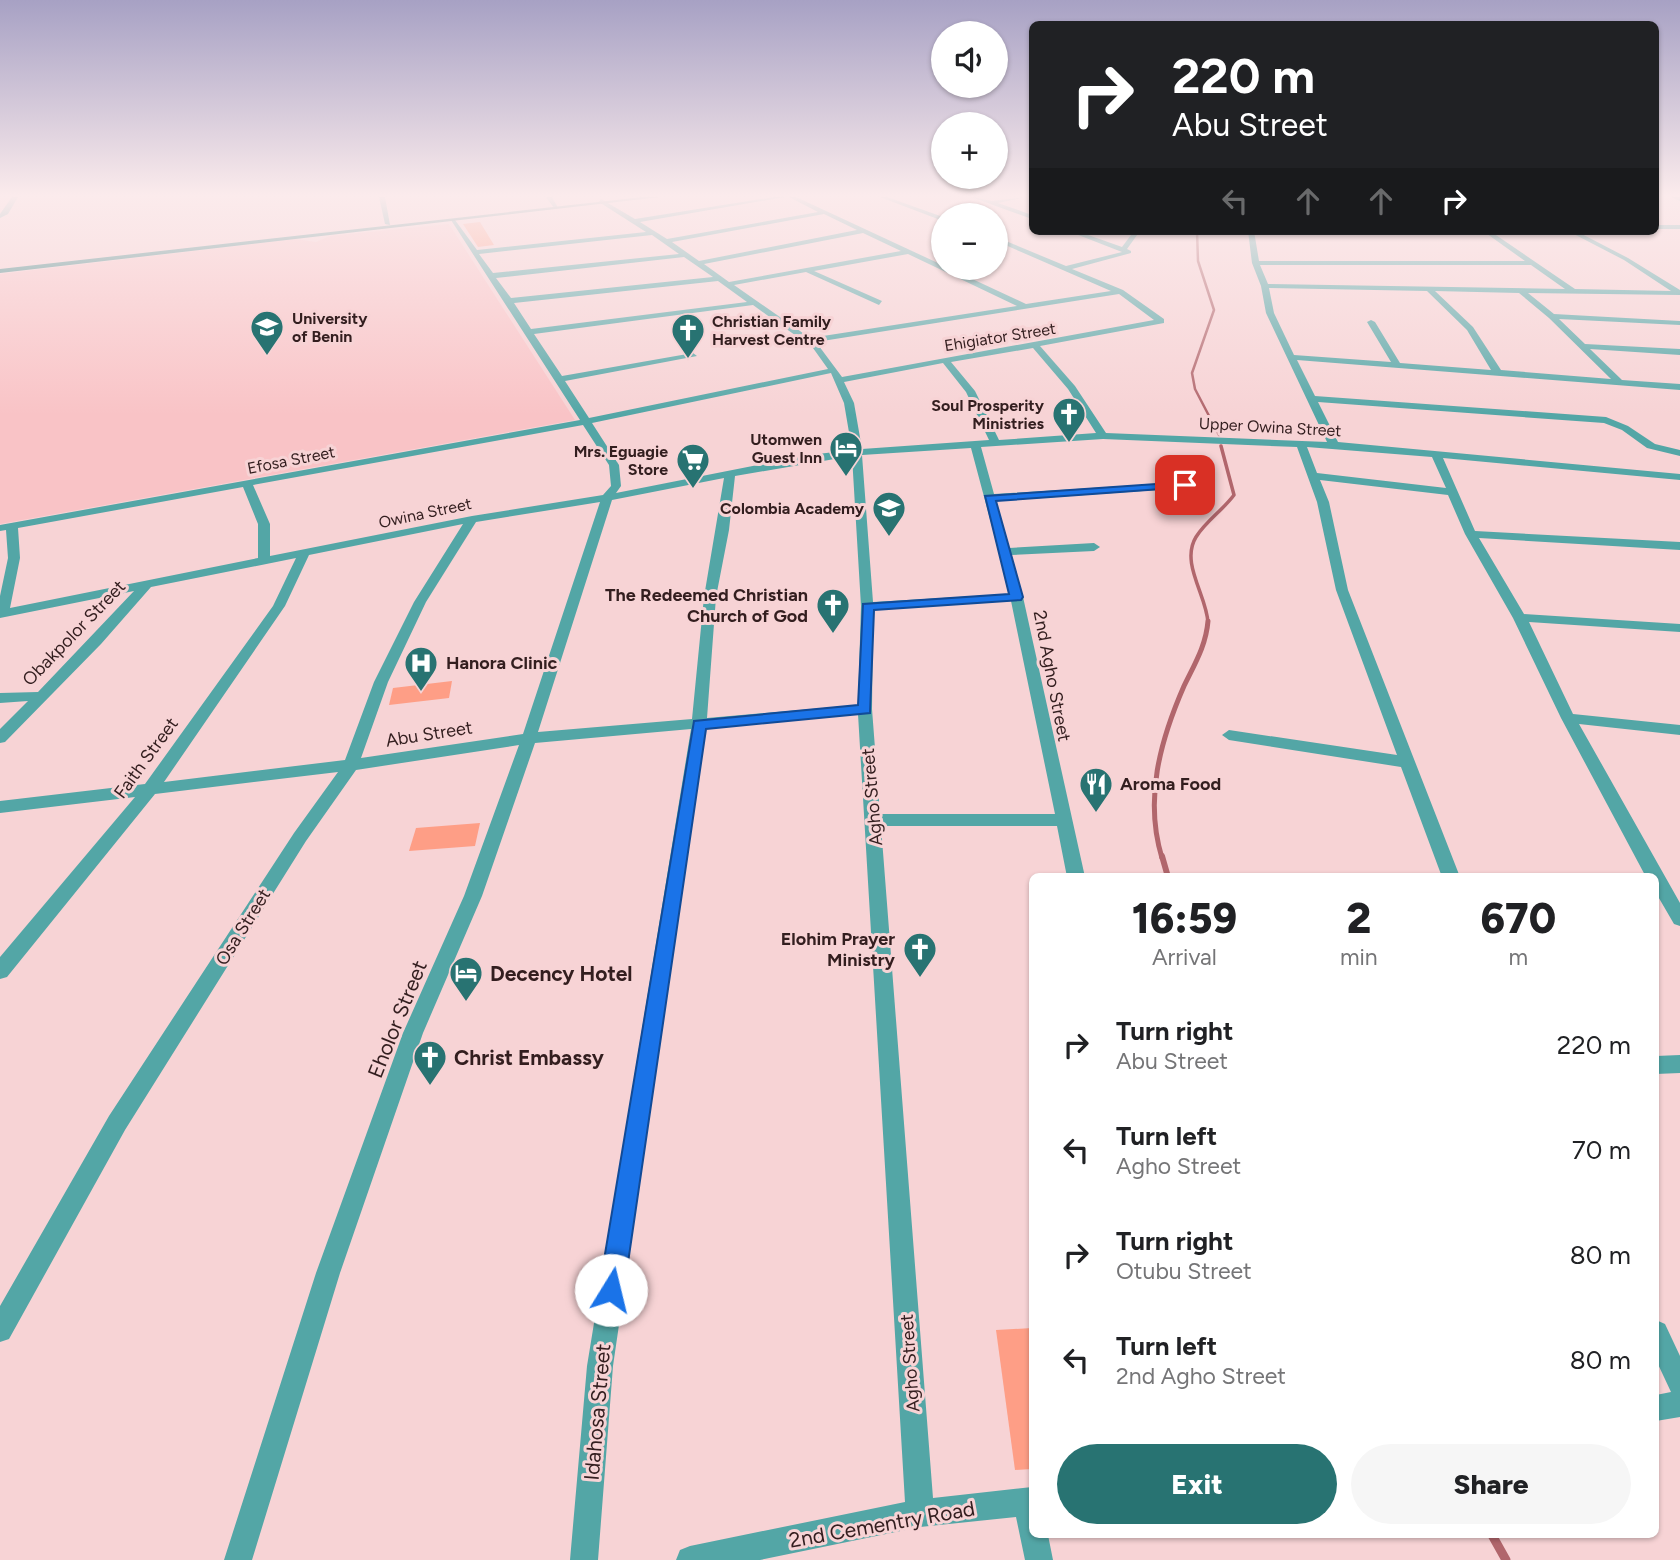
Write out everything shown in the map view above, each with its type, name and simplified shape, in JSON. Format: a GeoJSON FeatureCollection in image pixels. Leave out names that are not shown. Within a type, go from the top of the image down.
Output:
{"type":"FeatureCollection","features":[{"type":"Feature","properties":{"kind":"street","name":"Eholor Street"},"geometry":{"type":"LineString","coordinates":[[238,1560],[337,1248],[413,1033],[473,896],[529,738],[607,498],[616,485],[614,465],[596,441],[588,421],[486,270]]}},
{"type":"Feature","properties":{"kind":"street"},"geometry":{"type":"LineString","coordinates":[[490,276],[564,270]]}},
{"type":"Feature","properties":{"kind":"street","name":"Agho Street"},"geometry":{"type":"LineString","coordinates":[[707,270],[816,346],[836,375],[849,403],[857,452],[867,606],[865,709],[920,1513]]}},
{"type":"Feature","properties":{"kind":"street"},"geometry":{"type":"LineString","coordinates":[[509,301],[723,282],[815,270]]}},
{"type":"Feature","properties":{"kind":"street"},"geometry":{"type":"LineString","coordinates":[[946,270],[1023,306]]}},
{"type":"Feature","properties":{"kind":"street"},"geometry":{"type":"LineString","coordinates":[[1072,270],[1120,292]]}},
{"type":"Feature","properties":{"kind":"street"},"geometry":{"type":"LineString","coordinates":[[1259,270],[1270,313],[1334,445]]}},
{"type":"Feature","properties":{"kind":"street"},"geometry":{"type":"LineString","coordinates":[[1542,270],[1558,283],[1577,293]]}},
{"type":"Feature","properties":{"kind":"street"},"geometry":{"type":"LineString","coordinates":[[1265,286],[1680,293],[1643,270]]}},
{"type":"Feature","properties":{"kind":"street"},"geometry":{"type":"LineString","coordinates":[[809,271],[880,303]]}},
{"type":"Feature","properties":{"kind":"street"},"geometry":{"type":"LineString","coordinates":[[1430,290],[1470,330],[1498,373]]}},
{"type":"Feature","properties":{"kind":"street"},"geometry":{"type":"LineString","coordinates":[[808,341],[1120,292]]}},
{"type":"Feature","properties":{"kind":"street","name":"Ehigiator Street"},"geometry":{"type":"LineString","coordinates":[[588,421],[836,375],[1036,346],[1158,324],[1161,321],[1120,292]]}},
{"type":"Feature","properties":{"kind":"street"},"geometry":{"type":"LineString","coordinates":[[1522,292],[1552,316],[1619,383]]}},
{"type":"Feature","properties":{"kind":"street"},"geometry":{"type":"LineString","coordinates":[[529,332],[754,303]]}},
{"type":"Feature","properties":{"kind":"street"},"geometry":{"type":"LineString","coordinates":[[1552,316],[1680,323]]}},
{"type":"Feature","properties":{"kind":"street"},"geometry":{"type":"LineString","coordinates":[[1371,322],[1397,365]]}},
{"type":"Feature","properties":{"kind":"street"},"geometry":{"type":"LineString","coordinates":[[1036,346],[1072,387],[1103,436]]}},
{"type":"Feature","properties":{"kind":"street"},"geometry":{"type":"LineString","coordinates":[[1582,346],[1680,352]]}},
{"type":"Feature","properties":{"kind":"street"},"geometry":{"type":"LineString","coordinates":[[560,379],[693,356]]}},
{"type":"Feature","properties":{"kind":"street"},"geometry":{"type":"LineString","coordinates":[[1293,357],[1680,387]]}},
{"type":"Feature","properties":{"kind":"street"},"geometry":{"type":"LineString","coordinates":[[946,360],[970,391],[995,442]]}},
{"type":"Feature","properties":{"kind":"street"},"geometry":{"type":"LineString","coordinates":[[1313,399],[1606,420],[1625,428],[1651,446],[1680,453]]}},
{"type":"Feature","properties":{"kind":"street","name":"Efosa Street"},"geometry":{"type":"LineString","coordinates":[[6,527],[588,421]]}},
{"type":"Feature","properties":{"kind":"street","name":"Upper Owina Street"},"geometry":{"type":"LineString","coordinates":[[857,452],[1103,436],[1334,445],[1680,477]]}},
{"type":"Feature","properties":{"kind":"street","name":"2nd Agho Street"},"geometry":{"type":"LineString","coordinates":[[975,444],[1017,597],[1075,873]]}},
{"type":"Feature","properties":{"kind":"street"},"geometry":{"type":"LineString","coordinates":[[1301,444],[1332,534],[1342,590],[1449,873]]}},
{"type":"Feature","properties":{"kind":"street","name":"Owina Street"},"geometry":{"type":"LineString","coordinates":[[2,614],[472,519],[607,498],[809,458],[857,452]]}},
{"type":"Feature","properties":{"kind":"street"},"geometry":{"type":"LineString","coordinates":[[1437,456],[1471,534],[1520,618],[1568,718],[1653,873]]}},
{"type":"Feature","properties":{"kind":"street","name":"Idahosa Street"},"geometry":{"type":"LineString","coordinates":[[584,1560],[600,1366],[699,724],[710,597],[730,475]]}},
{"type":"Feature","properties":{"kind":"street"},"geometry":{"type":"LineString","coordinates":[[1314,476],[1452,492]]}},
{"type":"Feature","properties":{"kind":"street"},"geometry":{"type":"LineString","coordinates":[[248,485],[264,524],[264,561]]}},
{"type":"Feature","properties":{"kind":"street"},"geometry":{"type":"LineString","coordinates":[[989,498],[1185,485]]}},
{"type":"Feature","properties":{"kind":"street","name":"Osa Street"},"geometry":{"type":"LineString","coordinates":[[0,1330],[117,1123],[300,837],[351,765],[381,682],[419,602],[472,519]]}},
{"type":"Feature","properties":{"kind":"street"},"geometry":{"type":"LineString","coordinates":[[2,614],[14,558],[6,527]]}},
{"type":"Feature","properties":{"kind":"street"},"geometry":{"type":"LineString","coordinates":[[1471,534],[1680,546]]}},
{"type":"Feature","properties":{"kind":"street"},"geometry":{"type":"LineString","coordinates":[[1003,552],[1094,547]]}},
{"type":"Feature","properties":{"kind":"street","name":"Faith Street"},"geometry":{"type":"LineString","coordinates":[[0,971],[148,792],[278,606],[304,554]]}},
{"type":"Feature","properties":{"kind":"street","name":"Obakpolor Street"},"geometry":{"type":"LineString","coordinates":[[0,738],[96,641],[146,585]]}},
{"type":"Feature","properties":{"kind":"street"},"geometry":{"type":"LineString","coordinates":[[867,606],[1017,597]]}},
{"type":"Feature","properties":{"kind":"street"},"geometry":{"type":"LineString","coordinates":[[1520,618],[1680,628]]}},
{"type":"Feature","properties":{"kind":"street"},"geometry":{"type":"LineString","coordinates":[[0,698],[41,696]]}},
{"type":"Feature","properties":{"kind":"street","name":"Abu Street"},"geometry":{"type":"LineString","coordinates":[[0,807],[148,792],[529,738],[865,709]]}},
{"type":"Feature","properties":{"kind":"street"},"geometry":{"type":"LineString","coordinates":[[1568,718],[1680,730]]}},
{"type":"Feature","properties":{"kind":"street"},"geometry":{"type":"LineString","coordinates":[[1230,734],[1406,762]]}},
{"type":"Feature","properties":{"kind":"street"},"geometry":{"type":"LineString","coordinates":[[874,820],[1062,820]]}},
{"type":"Feature","properties":{"kind":"street"},"geometry":{"type":"LineString","coordinates":[[1659,884],[1680,919]]}},
{"type":"Feature","properties":{"kind":"street"},"geometry":{"type":"LineString","coordinates":[[1659,1065],[1680,1064]]}},
{"type":"Feature","properties":{"kind":"street"},"geometry":{"type":"LineString","coordinates":[[1659,1339],[1680,1384]]}},
{"type":"Feature","properties":{"kind":"street"},"geometry":{"type":"LineString","coordinates":[[1659,1408],[1680,1404]]}},
{"type":"Feature","properties":{"kind":"street","name":"2nd Cementry Road"},"geometry":{"type":"LineString","coordinates":[[691,1560],[723,1556],[920,1513],[1029,1502]]}},
{"type":"Feature","properties":{"kind":"street"},"geometry":{"type":"LineString","coordinates":[[1034,1538],[1039,1560]]}},
{"type":"Feature","properties":{"kind":"shaded area","name":"University of Benin"},"geometry":{"type":"Polygon","coordinates":[[[35,270],[478,270],[575,420],[0,524],[0,274],[35,270]]]}},
{"type":"Feature","properties":{"kind":"building","name":"Hanora Clinic"},"geometry":{"type":"Polygon","coordinates":[[[452,681],[449,698],[389,705],[393,688],[452,681]]]}},
{"type":"Feature","properties":{"kind":"building"},"geometry":{"type":"Polygon","coordinates":[[[480,823],[475,846],[409,851],[416,828],[480,823]]]}},
{"type":"Feature","properties":{"kind":"building"},"geometry":{"type":"Polygon","coordinates":[[[1029,1328],[1029,1469],[1015,1470],[996,1330],[1029,1328]]]}},
{"type":"Feature","properties":{"kind":"waterway"},"geometry":{"type":"LineString","coordinates":[[1201,270],[1214,310],[1192,373],[1195,389],[1219,435]]}},
{"type":"Feature","properties":{"kind":"waterway"},"geometry":{"type":"LineString","coordinates":[[1208,622],[1191,558],[1196,537],[1234,495],[1221,446]]}},
{"type":"Feature","properties":{"kind":"waterway"},"geometry":{"type":"LineString","coordinates":[[1162,858],[1154,814],[1157,770],[1175,707],[1202,647],[1208,622]]}},
{"type":"Feature","properties":{"kind":"waterway"},"geometry":{"type":"LineString","coordinates":[[1162,856],[1167,873]]}},
{"type":"Feature","properties":{"kind":"waterway"},"geometry":{"type":"LineString","coordinates":[[1494,1538],[1506,1560]]}},
{"type":"Feature","properties":{"kind":"place","name":"University of Benin"},"geometry":{"type":"Point","coordinates":[267,357]}},
{"type":"Feature","properties":{"kind":"place","name":"Christian Family Harvest Centre"},"geometry":{"type":"Point","coordinates":[688,360]}},
{"type":"Feature","properties":{"kind":"place","name":"Soul Prosperity Ministries"},"geometry":{"type":"Point","coordinates":[1069,444]}},
{"type":"Feature","properties":{"kind":"place","name":"Utomwen Guest Inn"},"geometry":{"type":"Point","coordinates":[846,478]}},
{"type":"Feature","properties":{"kind":"place","name":"Mrs. Eguagie Store"},"geometry":{"type":"Point","coordinates":[693,490]}},
{"type":"Feature","properties":{"kind":"place","name":"Colombia Academy"},"geometry":{"type":"Point","coordinates":[889,538]}},
{"type":"Feature","properties":{"kind":"place","name":"The Redeemed Christian Church of God"},"geometry":{"type":"Point","coordinates":[833,635]}},
{"type":"Feature","properties":{"kind":"place","name":"Hanora Clinic"},"geometry":{"type":"Point","coordinates":[421,693]}},
{"type":"Feature","properties":{"kind":"place","name":"Aroma Food"},"geometry":{"type":"Point","coordinates":[1096,814]}},
{"type":"Feature","properties":{"kind":"place","name":"Elohim Prayer Ministry"},"geometry":{"type":"Point","coordinates":[920,979]}},
{"type":"Feature","properties":{"kind":"place","name":"Decency Hotel"},"geometry":{"type":"Point","coordinates":[466,1003]}},
{"type":"Feature","properties":{"kind":"place","name":"Christ Embassy"},"geometry":{"type":"Point","coordinates":[430,1087]}},
{"type":"Feature","properties":{"kind":"route"},"geometry":{"type":"LineString","coordinates":[[611,1290],[699,724],[865,709],[867,606],[1017,597],[989,498],[1185,485]]}}]}
